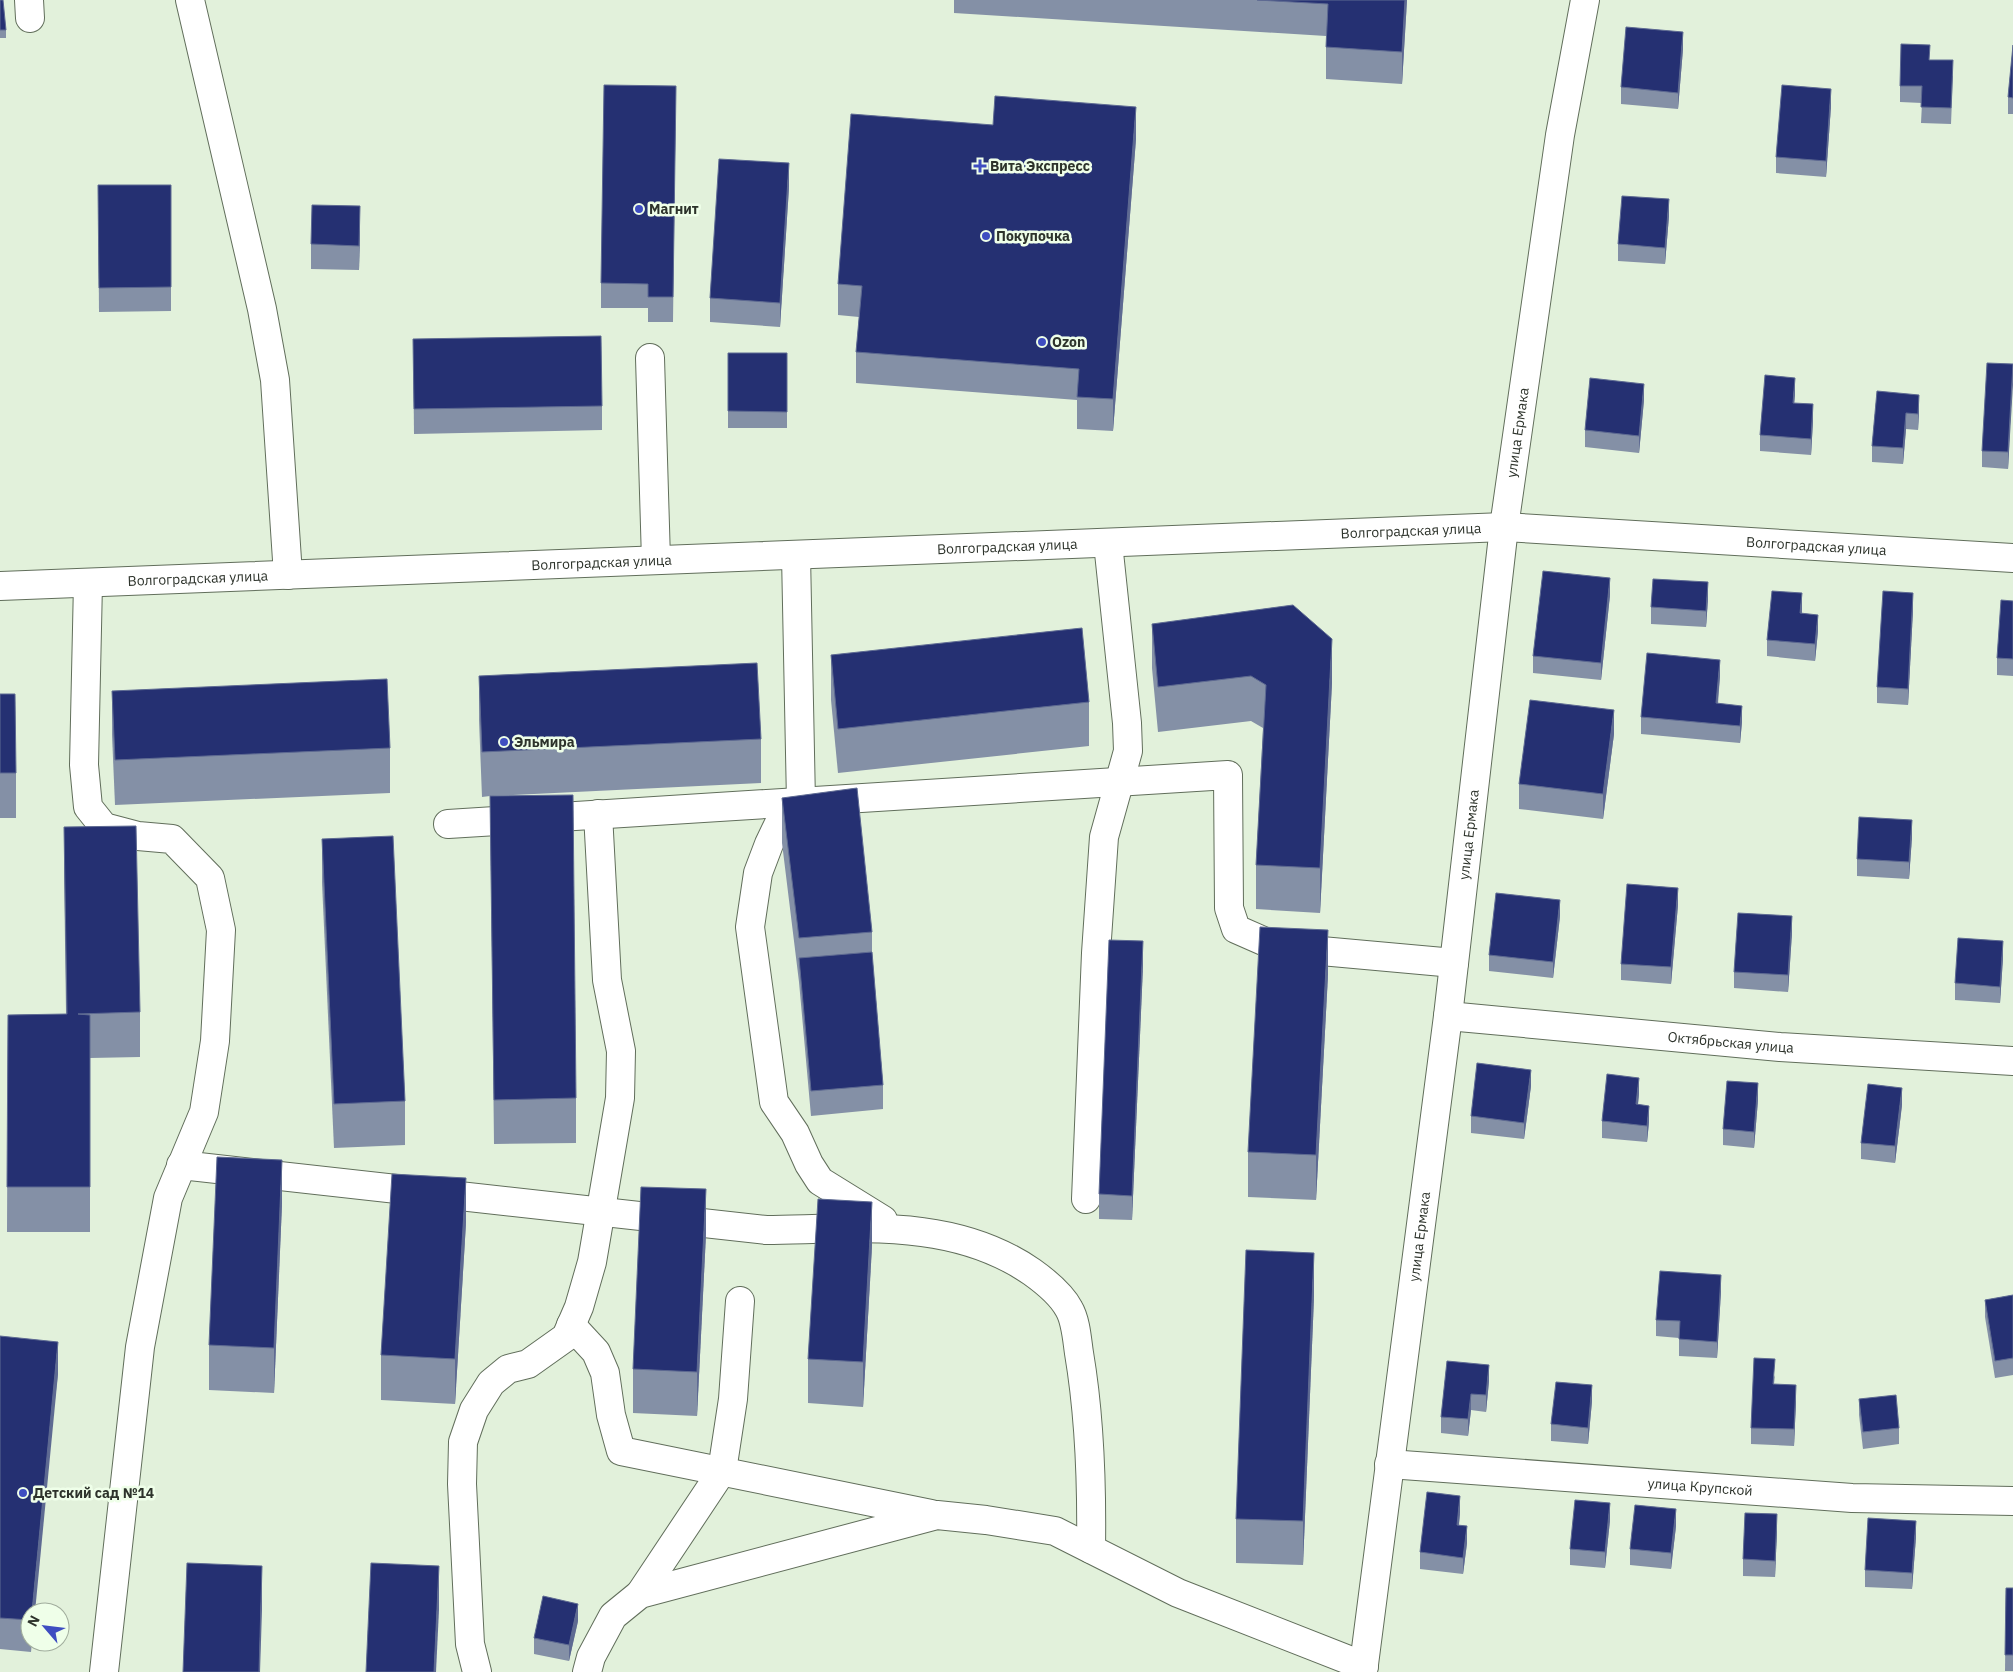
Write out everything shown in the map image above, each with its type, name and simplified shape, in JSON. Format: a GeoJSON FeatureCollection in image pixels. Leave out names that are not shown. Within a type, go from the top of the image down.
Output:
{"type":"FeatureCollection","features":[{"type":"Feature","properties":{"kind":"street"},"geometry":{"type":"LineString","coordinates":[[190,0],[262,309],[275,380],[288,575]]}},
{"type":"Feature","properties":{"kind":"street","name":"улица Ермака"},"geometry":{"type":"LineString","coordinates":[[1363,1669],[1448,1016],[1504,527],[1560,135],[1585,0]]}},
{"type":"Feature","properties":{"kind":"street"},"geometry":{"type":"LineString","coordinates":[[650,358],[656,560]]}},
{"type":"Feature","properties":{"kind":"street","name":"Волгоградская улица"},"geometry":{"type":"LineString","coordinates":[[0,586],[1504,527],[2013,558]]}},
{"type":"Feature","properties":{"kind":"street"},"geometry":{"type":"LineString","coordinates":[[1086,1199],[1096,953],[1104,837],[1128,751],[1127,723],[1108,543]]}},
{"type":"Feature","properties":{"kind":"street"},"geometry":{"type":"LineString","coordinates":[[796,555],[801,802]]}},
{"type":"Feature","properties":{"kind":"street"},"geometry":{"type":"LineString","coordinates":[[88,582],[84,765],[88,807],[104,827],[138,836],[172,839],[210,878],[221,930],[215,1041],[204,1112],[168,1198],[140,1347],[104,1672]]}},
{"type":"Feature","properties":{"kind":"street"},"geometry":{"type":"LineString","coordinates":[[448,824],[1228,776],[1229,908],[1236,929],[1250,937],[1277,947],[1454,963]]}},
{"type":"Feature","properties":{"kind":"street"},"geometry":{"type":"LineString","coordinates":[[801,802],[781,819],[769,844],[758,873],[751,913],[750,928],[774,1102],[795,1133],[820,1181],[901,1230]]}},
{"type":"Feature","properties":{"kind":"street"},"geometry":{"type":"LineString","coordinates":[[477,1672],[470,1644],[462,1484],[463,1442],[474,1410],[491,1383],[508,1370],[528,1364],[566,1337],[579,1307],[592,1262],[620,1098],[621,1051],[607,980],[598,814]]}},
{"type":"Feature","properties":{"kind":"street","name":"Октябрьская улица"},"geometry":{"type":"LineString","coordinates":[[1448,1016],[1780,1047],[2013,1061]]}},
{"type":"Feature","properties":{"kind":"street"},"geometry":{"type":"LineString","coordinates":[[181,1165],[766,1230],[928,1231],[965,1239],[994,1250],[1050,1285],[1070,1310],[1085,1390],[1090,1458],[1091,1549]]}},
{"type":"Feature","properties":{"kind":"street"},"geometry":{"type":"LineString","coordinates":[[587,1672],[591,1657],[613,1616],[640,1594],[722,1471],[733,1399],[740,1301]]}},
{"type":"Feature","properties":{"kind":"street"},"geometry":{"type":"LineString","coordinates":[[571,1325],[596,1352],[605,1373],[611,1415],[621,1451],[937,1515],[1055,1531],[1178,1593],[1363,1669]]}},
{"type":"Feature","properties":{"kind":"street","name":"улица Крупской"},"geometry":{"type":"LineString","coordinates":[[1389,1464],[1852,1498],[2013,1501]]}},
{"type":"Feature","properties":{"kind":"street"},"geometry":{"type":"LineString","coordinates":[[640,1594],[937,1515]]}},
{"type":"Feature","properties":{"kind":"building"},"geometry":{"type":"Polygon","coordinates":[[[0,0],[3,0],[6,30],[0,30],[0,0]]]}},
{"type":"Feature","properties":{"kind":"building"},"geometry":{"type":"Polygon","coordinates":[[[1257,0],[1405,0],[1402,52],[1326,47],[1328,4],[1257,0]]]}},
{"type":"Feature","properties":{"kind":"building"},"geometry":{"type":"Polygon","coordinates":[[[1626,27],[1683,32],[1678,93],[1621,87],[1626,27]]]}},
{"type":"Feature","properties":{"kind":"building"},"geometry":{"type":"Polygon","coordinates":[[[1901,44],[1930,45],[1929,60],[1953,60],[1951,108],[1921,107],[1922,86],[1900,86],[1901,44]]]}},
{"type":"Feature","properties":{"kind":"building"},"geometry":{"type":"Polygon","coordinates":[[[2013,45],[2013,98],[2008,97],[2013,45]]]}},
{"type":"Feature","properties":{"kind":"building","name":"Магнит"},"geometry":{"type":"Polygon","coordinates":[[[604,85],[676,86],[673,297],[648,297],[648,284],[601,283],[604,85]]]}},
{"type":"Feature","properties":{"kind":"building"},"geometry":{"type":"Polygon","coordinates":[[[1782,85],[1831,89],[1826,161],[1776,157],[1782,85]]]}},
{"type":"Feature","properties":{"kind":"building","name":"Покупочка"},"geometry":{"type":"Polygon","coordinates":[[[995,96],[1136,107],[1113,399],[1077,397],[1079,369],[856,352],[862,286],[838,284],[851,114],[993,125],[995,96]]]}},
{"type":"Feature","properties":{"kind":"building"},"geometry":{"type":"Polygon","coordinates":[[[719,159],[789,163],[780,303],[710,298],[719,159]]]}},
{"type":"Feature","properties":{"kind":"building"},"geometry":{"type":"Polygon","coordinates":[[[98,185],[171,185],[171,287],[99,288],[98,185]]]}},
{"type":"Feature","properties":{"kind":"building"},"geometry":{"type":"Polygon","coordinates":[[[1622,196],[1669,199],[1665,248],[1618,244],[1622,196]]]}},
{"type":"Feature","properties":{"kind":"building"},"geometry":{"type":"Polygon","coordinates":[[[312,205],[360,206],[359,246],[311,244],[312,205]]]}},
{"type":"Feature","properties":{"kind":"building"},"geometry":{"type":"Polygon","coordinates":[[[601,336],[602,406],[414,409],[413,339],[601,336]]]}},
{"type":"Feature","properties":{"kind":"building"},"geometry":{"type":"Polygon","coordinates":[[[728,353],[787,353],[787,412],[728,411],[728,353]]]}},
{"type":"Feature","properties":{"kind":"building"},"geometry":{"type":"Polygon","coordinates":[[[1987,363],[2013,364],[2008,452],[1982,451],[1987,363]]]}},
{"type":"Feature","properties":{"kind":"building"},"geometry":{"type":"Polygon","coordinates":[[[1765,375],[1795,378],[1793,403],[1813,404],[1811,439],[1760,435],[1765,375]]]}},
{"type":"Feature","properties":{"kind":"building"},"geometry":{"type":"Polygon","coordinates":[[[1590,378],[1644,384],[1639,436],[1585,430],[1590,378]]]}},
{"type":"Feature","properties":{"kind":"building"},"geometry":{"type":"Polygon","coordinates":[[[1877,391],[1919,395],[1918,414],[1906,413],[1903,448],[1872,446],[1877,391]]]}},
{"type":"Feature","properties":{"kind":"building"},"geometry":{"type":"Polygon","coordinates":[[[1543,571],[1610,578],[1601,663],[1533,656],[1543,571]]]}},
{"type":"Feature","properties":{"kind":"building"},"geometry":{"type":"Polygon","coordinates":[[[1653,579],[1708,582],[1706,611],[1651,607],[1653,579]]]}},
{"type":"Feature","properties":{"kind":"building"},"geometry":{"type":"Polygon","coordinates":[[[1772,591],[1802,593],[1800,613],[1818,615],[1815,644],[1767,640],[1772,591]]]}},
{"type":"Feature","properties":{"kind":"building"},"geometry":{"type":"Polygon","coordinates":[[[1883,591],[1913,593],[1908,689],[1877,687],[1883,591]]]}},
{"type":"Feature","properties":{"kind":"building"},"geometry":{"type":"Polygon","coordinates":[[[2001,600],[2013,601],[2013,659],[1997,658],[2001,600]]]}},
{"type":"Feature","properties":{"kind":"building"},"geometry":{"type":"Polygon","coordinates":[[[1293,605],[1332,639],[1320,868],[1256,865],[1266,685],[1251,676],[1158,687],[1152,624],[1293,605]]]}},
{"type":"Feature","properties":{"kind":"building"},"geometry":{"type":"Polygon","coordinates":[[[1082,628],[1089,702],[838,729],[831,655],[1082,628]]]}},
{"type":"Feature","properties":{"kind":"building"},"geometry":{"type":"Polygon","coordinates":[[[1647,653],[1720,660],[1716,703],[1742,706],[1740,726],[1641,717],[1647,653]]]}},
{"type":"Feature","properties":{"kind":"building"},"geometry":{"type":"Polygon","coordinates":[[[757,663],[761,739],[482,752],[479,676],[757,663]]]}},
{"type":"Feature","properties":{"kind":"building"},"geometry":{"type":"Polygon","coordinates":[[[387,679],[390,748],[115,760],[112,691],[387,679]]]}},
{"type":"Feature","properties":{"kind":"building"},"geometry":{"type":"Polygon","coordinates":[[[0,694],[15,694],[16,773],[0,773],[0,694]]]}},
{"type":"Feature","properties":{"kind":"building"},"geometry":{"type":"Polygon","coordinates":[[[1530,700],[1614,710],[1603,794],[1519,784],[1530,700]]]}},
{"type":"Feature","properties":{"kind":"building"},"geometry":{"type":"Polygon","coordinates":[[[857,788],[872,932],[799,938],[782,798],[857,788]]]}},
{"type":"Feature","properties":{"kind":"building"},"geometry":{"type":"Polygon","coordinates":[[[573,795],[576,1098],[494,1100],[490,796],[573,795]]]}},
{"type":"Feature","properties":{"kind":"building"},"geometry":{"type":"Polygon","coordinates":[[[1859,817],[1912,820],[1909,862],[1857,859],[1859,817]]]}},
{"type":"Feature","properties":{"kind":"building"},"geometry":{"type":"Polygon","coordinates":[[[136,826],[140,1012],[78,1014],[90,1015],[90,1187],[7,1187],[8,1015],[67,1014],[64,827],[136,826]]]}},
{"type":"Feature","properties":{"kind":"building"},"geometry":{"type":"Polygon","coordinates":[[[393,836],[405,1101],[334,1104],[322,839],[393,836]]]}},
{"type":"Feature","properties":{"kind":"building"},"geometry":{"type":"Polygon","coordinates":[[[1627,884],[1678,888],[1671,967],[1621,964],[1627,884]]]}},
{"type":"Feature","properties":{"kind":"building"},"geometry":{"type":"Polygon","coordinates":[[[1496,893],[1560,900],[1553,962],[1489,955],[1496,893]]]}},
{"type":"Feature","properties":{"kind":"building"},"geometry":{"type":"Polygon","coordinates":[[[1738,913],[1792,916],[1788,975],[1734,972],[1738,913]]]}},
{"type":"Feature","properties":{"kind":"building"},"geometry":{"type":"Polygon","coordinates":[[[1260,927],[1328,930],[1316,1155],[1248,1152],[1260,927]]]}},
{"type":"Feature","properties":{"kind":"building"},"geometry":{"type":"Polygon","coordinates":[[[1958,938],[2003,941],[2000,987],[1955,983],[1958,938]]]}},
{"type":"Feature","properties":{"kind":"building"},"geometry":{"type":"Polygon","coordinates":[[[1109,940],[1143,941],[1132,1196],[1099,1194],[1109,940]]]}},
{"type":"Feature","properties":{"kind":"building"},"geometry":{"type":"Polygon","coordinates":[[[872,952],[883,1085],[811,1091],[799,958],[872,952]]]}},
{"type":"Feature","properties":{"kind":"building"},"geometry":{"type":"Polygon","coordinates":[[[1477,1063],[1531,1070],[1524,1123],[1471,1116],[1477,1063]]]}},
{"type":"Feature","properties":{"kind":"building"},"geometry":{"type":"Polygon","coordinates":[[[1607,1074],[1639,1078],[1636,1104],[1649,1106],[1647,1126],[1602,1121],[1607,1074]]]}},
{"type":"Feature","properties":{"kind":"building"},"geometry":{"type":"Polygon","coordinates":[[[1727,1081],[1758,1083],[1754,1132],[1723,1129],[1727,1081]]]}},
{"type":"Feature","properties":{"kind":"building"},"geometry":{"type":"Polygon","coordinates":[[[1868,1084],[1902,1088],[1895,1146],[1861,1143],[1868,1084]]]}},
{"type":"Feature","properties":{"kind":"building"},"geometry":{"type":"Polygon","coordinates":[[[217,1157],[282,1160],[274,1348],[209,1345],[217,1157]]]}},
{"type":"Feature","properties":{"kind":"building"},"geometry":{"type":"Polygon","coordinates":[[[392,1174],[466,1178],[455,1359],[381,1355],[392,1174]]]}},
{"type":"Feature","properties":{"kind":"building"},"geometry":{"type":"Polygon","coordinates":[[[641,1187],[706,1189],[697,1372],[633,1369],[641,1187]]]}},
{"type":"Feature","properties":{"kind":"building"},"geometry":{"type":"Polygon","coordinates":[[[818,1199],[872,1202],[863,1362],[808,1359],[818,1199]]]}},
{"type":"Feature","properties":{"kind":"building"},"geometry":{"type":"Polygon","coordinates":[[[1246,1250],[1314,1253],[1303,1521],[1236,1519],[1246,1250]]]}},
{"type":"Feature","properties":{"kind":"building"},"geometry":{"type":"Polygon","coordinates":[[[1660,1271],[1721,1275],[1717,1342],[1679,1339],[1680,1321],[1656,1320],[1660,1271]]]}},
{"type":"Feature","properties":{"kind":"building"},"geometry":{"type":"Polygon","coordinates":[[[2013,1295],[2013,1358],[1995,1361],[1985,1300],[2013,1295]]]}},
{"type":"Feature","properties":{"kind":"building","name":"Детский сад №14"},"geometry":{"type":"Polygon","coordinates":[[[0,1336],[58,1342],[33,1602],[20,1602],[20,1619],[0,1618],[0,1336]]]}},
{"type":"Feature","properties":{"kind":"building"},"geometry":{"type":"Polygon","coordinates":[[[1754,1358],[1775,1359],[1773,1384],[1796,1385],[1794,1429],[1751,1428],[1754,1358]]]}},
{"type":"Feature","properties":{"kind":"building"},"geometry":{"type":"Polygon","coordinates":[[[1447,1361],[1489,1365],[1486,1395],[1471,1394],[1468,1419],[1441,1417],[1447,1361]]]}},
{"type":"Feature","properties":{"kind":"building"},"geometry":{"type":"Polygon","coordinates":[[[1556,1382],[1592,1385],[1588,1428],[1551,1424],[1556,1382]]]}},
{"type":"Feature","properties":{"kind":"building"},"geometry":{"type":"Polygon","coordinates":[[[1896,1395],[1899,1428],[1863,1432],[1859,1399],[1896,1395]]]}},
{"type":"Feature","properties":{"kind":"building"},"geometry":{"type":"Polygon","coordinates":[[[1427,1492],[1460,1496],[1457,1525],[1467,1526],[1463,1558],[1420,1552],[1427,1492]]]}},
{"type":"Feature","properties":{"kind":"building"},"geometry":{"type":"Polygon","coordinates":[[[1575,1500],[1610,1503],[1605,1552],[1570,1549],[1575,1500]]]}},
{"type":"Feature","properties":{"kind":"building"},"geometry":{"type":"Polygon","coordinates":[[[1635,1505],[1676,1509],[1671,1553],[1630,1549],[1635,1505]]]}},
{"type":"Feature","properties":{"kind":"building"},"geometry":{"type":"Polygon","coordinates":[[[1745,1513],[1777,1514],[1775,1561],[1743,1559],[1745,1513]]]}},
{"type":"Feature","properties":{"kind":"building"},"geometry":{"type":"Polygon","coordinates":[[[1868,1518],[1916,1521],[1912,1573],[1865,1570],[1868,1518]]]}},
{"type":"Feature","properties":{"kind":"building"},"geometry":{"type":"Polygon","coordinates":[[[187,1563],[262,1566],[259,1672],[183,1672],[187,1563]]]}},
{"type":"Feature","properties":{"kind":"building"},"geometry":{"type":"Polygon","coordinates":[[[371,1563],[439,1566],[434,1672],[366,1672],[371,1563]]]}},
{"type":"Feature","properties":{"kind":"building"},"geometry":{"type":"Polygon","coordinates":[[[2006,1588],[2013,1588],[2013,1655],[2005,1655],[2006,1588]]]}},
{"type":"Feature","properties":{"kind":"building"},"geometry":{"type":"Polygon","coordinates":[[[543,1596],[578,1604],[569,1645],[534,1638],[543,1596]]]}},
{"type":"Feature","properties":{"kind":"place","name":"Вита Экспресс"},"geometry":{"type":"Point","coordinates":[980,166]}},
{"type":"Feature","properties":{"kind":"place","name":"Магнит"},"geometry":{"type":"Point","coordinates":[639,209]}},
{"type":"Feature","properties":{"kind":"place","name":"Покупочка"},"geometry":{"type":"Point","coordinates":[986,236]}},
{"type":"Feature","properties":{"kind":"place","name":"Ozon"},"geometry":{"type":"Point","coordinates":[1042,342]}},
{"type":"Feature","properties":{"kind":"place","name":"Эльмира"},"geometry":{"type":"Point","coordinates":[504,742]}},
{"type":"Feature","properties":{"kind":"place","name":"Детский сад №14"},"geometry":{"type":"Point","coordinates":[23,1493]}}]}
